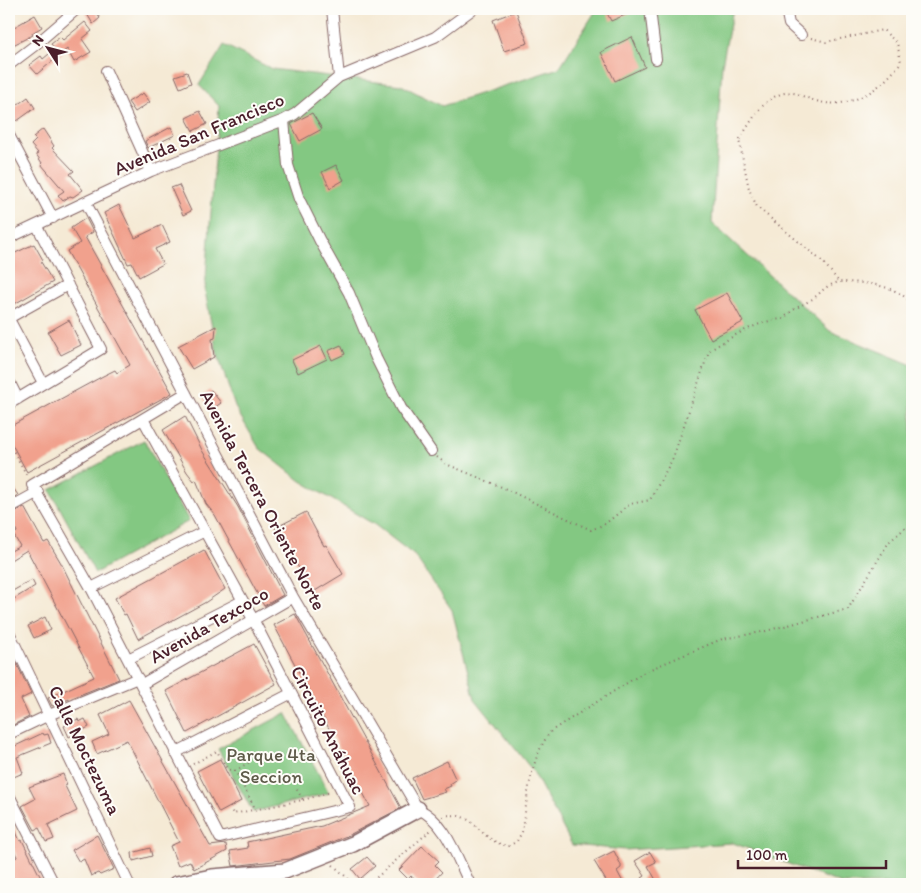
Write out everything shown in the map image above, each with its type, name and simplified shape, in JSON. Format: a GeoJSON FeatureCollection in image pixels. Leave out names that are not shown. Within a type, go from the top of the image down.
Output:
{"type":"FeatureCollection","features":[{"type":"Feature","properties":{"kind":"street"},"geometry":{"type":"LineString","coordinates":[[9,65],[77,9]]}},
{"type":"Feature","properties":{"kind":"street"},"geometry":{"type":"LineString","coordinates":[[332,9],[339,77]]}},
{"type":"Feature","properties":{"kind":"street","name":"Avenida San Francisco"},"geometry":{"type":"LineString","coordinates":[[9,238],[150,172],[284,120],[295,114],[339,77],[435,38],[473,9]]}},
{"type":"Feature","properties":{"kind":"street"},"geometry":{"type":"LineString","coordinates":[[650,9],[656,59]]}},
{"type":"Feature","properties":{"kind":"street"},"geometry":{"type":"LineString","coordinates":[[786,9],[789,24],[801,35]]}},
{"type":"Feature","properties":{"kind":"street"},"geometry":{"type":"LineString","coordinates":[[106,71],[150,172]]}},
{"type":"Feature","properties":{"kind":"street"},"geometry":{"type":"LineString","coordinates":[[284,120],[288,166],[300,199],[320,241],[349,293],[376,358],[401,408],[431,451]]}},
{"type":"Feature","properties":{"kind":"street"},"geometry":{"type":"LineString","coordinates":[[9,135],[53,218]]}},
{"type":"Feature","properties":{"kind":"street","name":"Avenida Tercera Oriente Norte"},"geometry":{"type":"LineString","coordinates":[[86,203],[293,597],[418,809]]}},
{"type":"Feature","properties":{"kind":"street"},"geometry":{"type":"LineString","coordinates":[[9,381],[13,401],[101,349],[37,226]]}},
{"type":"Feature","properties":{"kind":"street"},"geometry":{"type":"LineString","coordinates":[[44,384],[9,319],[68,285]]}},
{"type":"Feature","properties":{"kind":"street"},"geometry":{"type":"LineString","coordinates":[[9,508],[35,488],[186,393]]}},
{"type":"Feature","properties":{"kind":"street","name":"Circuito Anáhuac"},"geometry":{"type":"LineString","coordinates":[[35,488],[179,751],[220,838],[350,807],[254,621],[143,419]]}},
{"type":"Feature","properties":{"kind":"street"},"geometry":{"type":"LineString","coordinates":[[91,588],[205,531]]}},
{"type":"Feature","properties":{"kind":"street","name":"Avenida Texcoco"},"geometry":{"type":"LineString","coordinates":[[9,734],[49,714],[140,681],[254,621],[293,597]]}},
{"type":"Feature","properties":{"kind":"street"},"geometry":{"type":"LineString","coordinates":[[128,659],[242,601]]}},
{"type":"Feature","properties":{"kind":"street","name":"Calle Moctezuma"},"geometry":{"type":"LineString","coordinates":[[9,632],[129,884]]}},
{"type":"Feature","properties":{"kind":"street"},"geometry":{"type":"LineString","coordinates":[[179,751],[290,694]]}},
{"type":"Feature","properties":{"kind":"street"},"geometry":{"type":"LineString","coordinates":[[9,795],[54,884]]}},
{"type":"Feature","properties":{"kind":"street"},"geometry":{"type":"LineString","coordinates":[[176,884],[218,881],[285,871],[324,857],[418,809],[436,821],[470,884]]}},
{"type":"Feature","properties":{"kind":"path"},"geometry":{"type":"LineString","coordinates":[[801,35],[826,42],[883,30],[897,43],[901,62],[891,77],[870,93],[851,100],[830,104],[790,91],[774,96],[759,111],[739,140],[749,189],[757,207],[824,263],[839,282]]}},
{"type":"Feature","properties":{"kind":"path"},"geometry":{"type":"LineString","coordinates":[[431,451],[446,464],[504,488],[591,530],[605,524],[630,504],[650,500],[673,458],[709,351],[758,325],[783,319],[795,307],[810,301],[825,286],[839,282],[858,282],[888,288],[908,299],[912,304]]}},
{"type":"Feature","properties":{"kind":"path"},"geometry":{"type":"LineString","coordinates":[[9,443],[35,488]]}},
{"type":"Feature","properties":{"kind":"path"},"geometry":{"type":"LineString","coordinates":[[369,884],[436,821],[456,814],[469,819],[495,844],[509,846],[517,841],[522,832],[536,758],[543,742],[551,731],[646,671],[722,639],[762,632],[848,609],[889,542],[912,522]]}},
{"type":"Feature","properties":{"kind":"path"},"geometry":{"type":"LineString","coordinates":[[179,751],[190,765],[216,751],[227,769],[235,771],[251,761]]}},
{"type":"Feature","properties":{"kind":"path"},"geometry":{"type":"LineString","coordinates":[[235,771],[256,810]]}},
{"type":"Feature","properties":{"kind":"path"},"geometry":{"type":"LineString","coordinates":[[296,788],[303,800]]}},
{"type":"Feature","properties":{"kind":"path"},"geometry":{"type":"LineString","coordinates":[[230,807],[234,814],[341,790]]}},
{"type":"Feature","properties":{"kind":"path"},"geometry":{"type":"LineString","coordinates":[[324,857],[354,884]]}},
{"type":"Feature","properties":{"kind":"green space"},"geometry":{"type":"Polygon","coordinates":[[[597,9],[733,9],[722,65],[712,223],[830,331],[912,365],[912,884],[842,884],[733,843],[625,850],[572,845],[533,771],[475,699],[452,610],[415,556],[375,525],[301,481],[259,448],[235,407],[216,349],[205,291],[219,106],[199,85],[224,45],[272,69],[401,85],[442,106],[559,68],[597,9]]]}},
{"type":"Feature","properties":{"kind":"green space"},"geometry":{"type":"Polygon","coordinates":[[[144,440],[189,521],[95,573],[50,490],[144,440]]]}},
{"type":"Feature","properties":{"kind":"green space","name":"Parque 4ta Seccion"},"geometry":{"type":"Polygon","coordinates":[[[286,713],[329,793],[253,812],[218,749],[286,713]]]}},
{"type":"Feature","properties":{"kind":"building"},"geometry":{"type":"Polygon","coordinates":[[[84,9],[93,9],[100,18],[93,24],[84,9]]]}},
{"type":"Feature","properties":{"kind":"building"},"geometry":{"type":"Polygon","coordinates":[[[614,9],[639,9],[611,21],[607,13],[614,9]]]}},
{"type":"Feature","properties":{"kind":"building"},"geometry":{"type":"Polygon","coordinates":[[[516,11],[528,43],[504,51],[493,20],[516,11]]]}},
{"type":"Feature","properties":{"kind":"building"},"geometry":{"type":"Polygon","coordinates":[[[35,15],[42,27],[32,33],[33,35],[9,47],[9,30],[35,15]]]}},
{"type":"Feature","properties":{"kind":"building"},"geometry":{"type":"Polygon","coordinates":[[[85,22],[92,31],[82,39],[91,52],[74,62],[67,49],[37,74],[29,65],[41,56],[43,59],[55,49],[51,44],[60,37],[63,40],[85,22]]]}},
{"type":"Feature","properties":{"kind":"building"},"geometry":{"type":"Polygon","coordinates":[[[632,37],[645,67],[615,81],[601,52],[632,37]]]}},
{"type":"Feature","properties":{"kind":"building"},"geometry":{"type":"Polygon","coordinates":[[[187,72],[191,83],[180,88],[175,76],[187,72]]]}},
{"type":"Feature","properties":{"kind":"building"},"geometry":{"type":"Polygon","coordinates":[[[143,93],[150,102],[135,112],[128,102],[143,93]]]}},
{"type":"Feature","properties":{"kind":"building"},"geometry":{"type":"Polygon","coordinates":[[[28,97],[35,108],[17,121],[10,110],[28,97]]]}},
{"type":"Feature","properties":{"kind":"building"},"geometry":{"type":"Polygon","coordinates":[[[200,111],[207,124],[193,131],[186,118],[200,111]]]}},
{"type":"Feature","properties":{"kind":"building"},"geometry":{"type":"Polygon","coordinates":[[[312,113],[322,129],[300,141],[291,124],[312,113]]]}},
{"type":"Feature","properties":{"kind":"building"},"geometry":{"type":"Polygon","coordinates":[[[171,127],[175,135],[148,148],[145,141],[171,127]]]}},
{"type":"Feature","properties":{"kind":"building"},"geometry":{"type":"Polygon","coordinates":[[[43,129],[54,146],[52,148],[74,171],[70,174],[83,190],[63,201],[58,195],[64,191],[41,164],[36,154],[38,153],[31,145],[36,140],[33,137],[43,129]]]}},
{"type":"Feature","properties":{"kind":"building"},"geometry":{"type":"Polygon","coordinates":[[[336,165],[344,180],[330,188],[322,172],[336,165]]]}},
{"type":"Feature","properties":{"kind":"building"},"geometry":{"type":"Polygon","coordinates":[[[179,185],[191,211],[183,215],[171,188],[179,185]]]}},
{"type":"Feature","properties":{"kind":"building"},"geometry":{"type":"Polygon","coordinates":[[[119,205],[135,238],[162,225],[170,242],[155,249],[163,264],[139,277],[132,263],[128,264],[104,213],[119,205]]]}},
{"type":"Feature","properties":{"kind":"building"},"geometry":{"type":"Polygon","coordinates":[[[86,218],[93,232],[85,237],[172,393],[27,472],[9,439],[9,427],[103,376],[115,370],[117,373],[130,365],[67,251],[80,243],[71,228],[86,218]]]}},
{"type":"Feature","properties":{"kind":"building"},"geometry":{"type":"Polygon","coordinates":[[[34,244],[43,260],[41,262],[53,282],[9,307],[9,256],[34,244]]]}},
{"type":"Feature","properties":{"kind":"building"},"geometry":{"type":"Polygon","coordinates":[[[727,293],[743,322],[711,339],[695,310],[727,293]]]}},
{"type":"Feature","properties":{"kind":"building"},"geometry":{"type":"Polygon","coordinates":[[[69,320],[81,345],[61,355],[48,332],[69,320]]]}},
{"type":"Feature","properties":{"kind":"building"},"geometry":{"type":"Polygon","coordinates":[[[216,326],[215,338],[212,339],[214,357],[192,369],[178,346],[216,326]]]}},
{"type":"Feature","properties":{"kind":"building"},"geometry":{"type":"Polygon","coordinates":[[[341,345],[345,354],[332,360],[328,351],[341,345]]]}},
{"type":"Feature","properties":{"kind":"building"},"geometry":{"type":"Polygon","coordinates":[[[321,346],[327,359],[298,373],[292,360],[321,346]]]}},
{"type":"Feature","properties":{"kind":"building"},"geometry":{"type":"Polygon","coordinates":[[[211,390],[221,403],[211,410],[202,396],[211,390]]]}},
{"type":"Feature","properties":{"kind":"building"},"geometry":{"type":"Polygon","coordinates":[[[185,416],[203,452],[238,507],[283,595],[264,606],[215,515],[206,504],[196,480],[194,481],[187,472],[163,430],[185,416]]]}},
{"type":"Feature","properties":{"kind":"building"},"geometry":{"type":"Polygon","coordinates":[[[9,482],[18,495],[9,500],[9,482]]]}},
{"type":"Feature","properties":{"kind":"building"},"geometry":{"type":"Polygon","coordinates":[[[24,507],[44,543],[48,541],[61,563],[119,679],[52,706],[48,698],[94,677],[27,550],[9,561],[9,552],[20,546],[13,534],[17,532],[9,515],[24,507]]]}},
{"type":"Feature","properties":{"kind":"building"},"geometry":{"type":"Polygon","coordinates":[[[306,512],[324,546],[326,545],[343,574],[310,594],[296,572],[300,570],[275,528],[306,512]]]}},
{"type":"Feature","properties":{"kind":"building"},"geometry":{"type":"Polygon","coordinates":[[[204,550],[225,589],[206,602],[138,639],[126,614],[124,615],[115,598],[204,550]]]}},
{"type":"Feature","properties":{"kind":"building"},"geometry":{"type":"Polygon","coordinates":[[[32,580],[35,586],[9,602],[9,593],[32,580]]]}},
{"type":"Feature","properties":{"kind":"building"},"geometry":{"type":"Polygon","coordinates":[[[295,614],[401,808],[349,835],[290,859],[233,866],[230,851],[248,848],[247,842],[322,826],[370,806],[274,625],[295,614]]]}},
{"type":"Feature","properties":{"kind":"building"},"geometry":{"type":"Polygon","coordinates":[[[45,617],[51,630],[34,638],[28,626],[45,617]]]}},
{"type":"Feature","properties":{"kind":"building"},"geometry":{"type":"Polygon","coordinates":[[[254,644],[276,684],[187,733],[166,691],[254,644]]]}},
{"type":"Feature","properties":{"kind":"building"},"geometry":{"type":"Polygon","coordinates":[[[9,647],[31,694],[21,699],[29,717],[9,727],[9,647]]]}},
{"type":"Feature","properties":{"kind":"building"},"geometry":{"type":"Polygon","coordinates":[[[129,700],[210,846],[226,844],[227,851],[194,869],[190,861],[178,866],[170,846],[179,842],[127,740],[97,754],[92,742],[109,734],[100,715],[129,700]]]}},
{"type":"Feature","properties":{"kind":"building"},"geometry":{"type":"Polygon","coordinates":[[[78,719],[79,722],[85,719],[89,727],[69,737],[64,726],[78,719]]]}},
{"type":"Feature","properties":{"kind":"building"},"geometry":{"type":"Polygon","coordinates":[[[43,733],[44,735],[48,734],[51,743],[17,757],[23,773],[9,779],[9,741],[13,747],[43,733]]]}},
{"type":"Feature","properties":{"kind":"building"},"geometry":{"type":"Polygon","coordinates":[[[220,759],[241,801],[219,813],[197,771],[220,759]]]}},
{"type":"Feature","properties":{"kind":"building"},"geometry":{"type":"Polygon","coordinates":[[[447,761],[456,780],[450,784],[451,786],[444,789],[446,792],[422,799],[412,778],[447,761]]]}},
{"type":"Feature","properties":{"kind":"building"},"geometry":{"type":"Polygon","coordinates":[[[63,774],[67,785],[65,786],[77,811],[48,825],[54,839],[46,842],[39,828],[35,830],[22,806],[35,799],[29,787],[63,774]]]}},
{"type":"Feature","properties":{"kind":"building"},"geometry":{"type":"Polygon","coordinates":[[[9,813],[16,824],[13,825],[20,841],[22,840],[44,884],[12,884],[9,878],[9,861],[17,857],[11,843],[9,844],[9,813]]]}},
{"type":"Feature","properties":{"kind":"building"},"geometry":{"type":"Polygon","coordinates":[[[97,835],[114,869],[100,875],[98,873],[91,876],[84,859],[79,862],[72,850],[97,835]]]}},
{"type":"Feature","properties":{"kind":"building"},"geometry":{"type":"Polygon","coordinates":[[[422,846],[439,861],[435,865],[442,872],[431,884],[420,884],[411,876],[408,879],[399,870],[422,846]]]}},
{"type":"Feature","properties":{"kind":"building"},"geometry":{"type":"Polygon","coordinates":[[[150,848],[152,856],[133,861],[132,853],[150,848]]]}},
{"type":"Feature","properties":{"kind":"building"},"geometry":{"type":"Polygon","coordinates":[[[614,851],[621,865],[621,868],[617,871],[624,884],[608,884],[594,861],[614,851]]]}},
{"type":"Feature","properties":{"kind":"building"},"geometry":{"type":"Polygon","coordinates":[[[650,852],[656,862],[648,866],[656,880],[645,884],[642,878],[645,876],[635,861],[650,852]]]}},
{"type":"Feature","properties":{"kind":"building"},"geometry":{"type":"Polygon","coordinates":[[[367,857],[375,866],[360,879],[352,869],[367,857]]]}}]}
